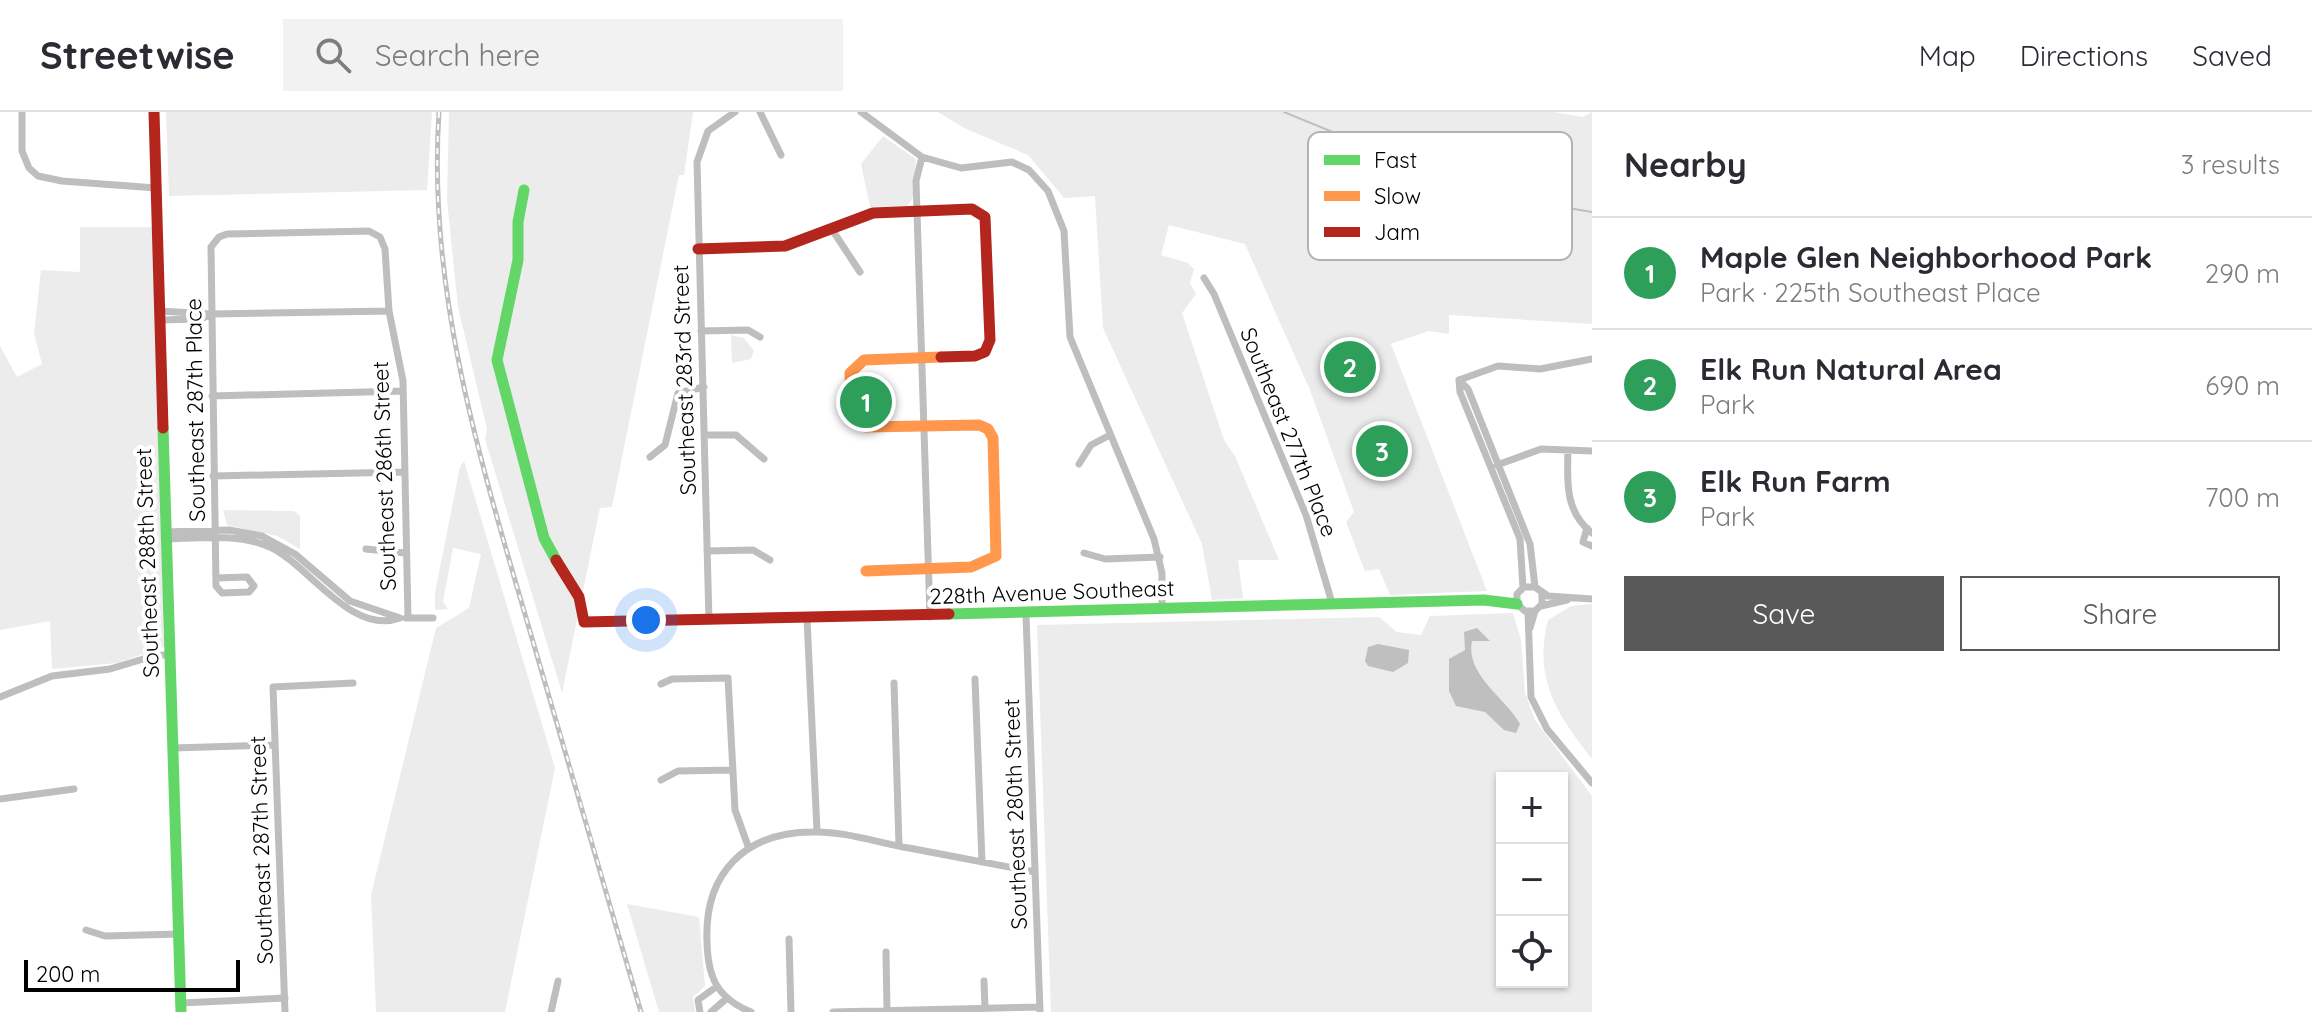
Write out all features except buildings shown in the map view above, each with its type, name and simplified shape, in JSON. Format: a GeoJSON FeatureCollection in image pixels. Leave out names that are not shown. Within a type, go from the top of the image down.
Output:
{"type":"FeatureCollection","features":[{"type":"Feature","properties":{"kind":"street","name":"Southeast 288th Street"},"geometry":{"type":"LineString","coordinates":[[154,112],[181,1008]]}},
{"type":"Feature","properties":{"kind":"street","name":"Southeast 283rd Street"},"geometry":{"type":"LineString","coordinates":[[709,621],[697,162],[703,139],[722,118],[735,112]]}},
{"type":"Feature","properties":{"kind":"street"},"geometry":{"type":"LineString","coordinates":[[760,112],[781,155]]}},
{"type":"Feature","properties":{"kind":"street"},"geometry":{"type":"LineString","coordinates":[[861,112],[922,157],[961,168],[1012,162],[1029,170],[1048,191],[1061,218],[1068,327],[1160,557],[1162,608]]}},
{"type":"Feature","properties":{"kind":"street"},"geometry":{"type":"LineString","coordinates":[[23,113],[22,151],[29,168],[46,179],[156,188]]}},
{"type":"Feature","properties":{"kind":"street"},"geometry":{"type":"LineString","coordinates":[[922,157],[916,181],[930,617]]}},
{"type":"Feature","properties":{"kind":"street","name":"228th Avenue Southeast"},"geometry":{"type":"LineString","coordinates":[[524,190],[516,274],[497,345],[502,388],[544,538],[555,563],[577,588],[584,622],[622,624],[1026,615],[1332,603],[1592,599]]}},
{"type":"Feature","properties":{"kind":"street"},"geometry":{"type":"LineString","coordinates":[[698,249],[776,247],[833,231],[873,213],[972,209],[981,213],[986,222],[990,340],[985,352],[975,356],[871,358],[854,367],[849,378],[850,412],[854,422],[866,427],[979,425],[988,429],[993,438],[997,551],[991,561],[982,565],[885,566],[866,571]]}},
{"type":"Feature","properties":{"kind":"street","name":"Southeast 287th Place"},"geometry":{"type":"LineString","coordinates":[[216,578],[210,251],[214,241],[227,234],[369,231],[380,237]]}},
{"type":"Feature","properties":{"kind":"street"},"geometry":{"type":"LineString","coordinates":[[833,231],[860,272]]}},
{"type":"Feature","properties":{"kind":"street","name":"Southeast 286th Street"},"geometry":{"type":"LineString","coordinates":[[380,237],[385,249],[389,311],[403,391],[404,618]]}},
{"type":"Feature","properties":{"kind":"street","name":"Southeast 277th Place"},"geometry":{"type":"LineString","coordinates":[[1204,278],[1214,294],[1306,515],[1332,603]]}},
{"type":"Feature","properties":{"kind":"street"},"geometry":{"type":"LineString","coordinates":[[159,316],[389,311]]}},
{"type":"Feature","properties":{"kind":"street"},"geometry":{"type":"LineString","coordinates":[[701,331],[748,330],[760,337]]}},
{"type":"Feature","properties":{"kind":"street"},"geometry":{"type":"LineString","coordinates":[[1459,380],[1498,366],[1540,369],[1592,359]]}},
{"type":"Feature","properties":{"kind":"street"},"geometry":{"type":"LineString","coordinates":[[1459,380],[1468,389],[1533,550],[1535,587],[1527,602]]}},
{"type":"Feature","properties":{"kind":"street"},"geometry":{"type":"LineString","coordinates":[[1459,380],[1460,392],[1520,539],[1527,602],[1531,697],[1547,729],[1592,783]]}},
{"type":"Feature","properties":{"kind":"street"},"geometry":{"type":"LineString","coordinates":[[650,457],[665,445],[678,393],[704,387]]}},
{"type":"Feature","properties":{"kind":"street"},"geometry":{"type":"LineString","coordinates":[[212,396],[403,391]]}},
{"type":"Feature","properties":{"kind":"street"},"geometry":{"type":"LineString","coordinates":[[704,435],[736,435],[764,459]]}},
{"type":"Feature","properties":{"kind":"street"},"geometry":{"type":"LineString","coordinates":[[1079,464],[1091,445],[1110,435]]}},
{"type":"Feature","properties":{"kind":"street"},"geometry":{"type":"LineString","coordinates":[[1490,468],[1541,449],[1592,451]]}},
{"type":"Feature","properties":{"kind":"street"},"geometry":{"type":"LineString","coordinates":[[1568,451],[1569,499],[1589,530],[1583,542],[1592,546]]}},
{"type":"Feature","properties":{"kind":"street"},"geometry":{"type":"LineString","coordinates":[[213,476],[405,472]]}},
{"type":"Feature","properties":{"kind":"street"},"geometry":{"type":"LineString","coordinates":[[165,536],[215,534],[268,546],[291,560],[348,609],[384,621],[433,618]]}},
{"type":"Feature","properties":{"kind":"street"},"geometry":{"type":"LineString","coordinates":[[366,549],[405,553]]}},
{"type":"Feature","properties":{"kind":"street"},"geometry":{"type":"LineString","coordinates":[[707,551],[753,550],[770,560]]}},
{"type":"Feature","properties":{"kind":"street"},"geometry":{"type":"LineString","coordinates":[[1084,553],[1105,559],[1160,557]]}},
{"type":"Feature","properties":{"kind":"street"},"geometry":{"type":"LineString","coordinates":[[247,577],[254,586],[249,592],[222,593],[217,589],[216,578],[247,577]]}},
{"type":"Feature","properties":{"kind":"street"},"geometry":{"type":"LineString","coordinates":[[1527,602],[1542,594],[1535,587]]}},
{"type":"Feature","properties":{"kind":"street","name":"228th Avenue Southeast"},"geometry":{"type":"LineString","coordinates":[[1542,594],[1573,599]]}},
{"type":"Feature","properties":{"kind":"street","name":"Southeast 280th Street"},"geometry":{"type":"LineString","coordinates":[[1026,615],[1040,1009]]}},
{"type":"Feature","properties":{"kind":"street"},"geometry":{"type":"LineString","coordinates":[[807,619],[817,831]]}},
{"type":"Feature","properties":{"kind":"street"},"geometry":{"type":"LineString","coordinates":[[0,697],[52,676],[110,669],[170,654]]}},
{"type":"Feature","properties":{"kind":"street"},"geometry":{"type":"LineString","coordinates":[[661,684],[672,679],[728,678],[735,810],[748,846]]}},
{"type":"Feature","properties":{"kind":"street"},"geometry":{"type":"LineString","coordinates":[[975,679],[982,862]]}},
{"type":"Feature","properties":{"kind":"street","name":"Southeast 287th Street"},"geometry":{"type":"LineString","coordinates":[[285,1012],[273,687],[353,683]]}},
{"type":"Feature","properties":{"kind":"street"},"geometry":{"type":"LineString","coordinates":[[894,683],[899,846]]}},
{"type":"Feature","properties":{"kind":"street"},"geometry":{"type":"LineString","coordinates":[[173,748],[275,745]]}},
{"type":"Feature","properties":{"kind":"street"},"geometry":{"type":"LineString","coordinates":[[661,780],[678,771],[733,770]]}},
{"type":"Feature","properties":{"kind":"street"},"geometry":{"type":"LineString","coordinates":[[0,799],[74,789]]}},
{"type":"Feature","properties":{"kind":"street"},"geometry":{"type":"LineString","coordinates":[[751,1012],[726,999],[716,987],[708,964],[710,904],[727,868],[748,846],[775,836],[817,831],[1035,872]]}},
{"type":"Feature","properties":{"kind":"street"},"geometry":{"type":"LineString","coordinates":[[86,930],[105,936],[179,934]]}},
{"type":"Feature","properties":{"kind":"street"},"geometry":{"type":"LineString","coordinates":[[789,939],[791,1012]]}},
{"type":"Feature","properties":{"kind":"street"},"geometry":{"type":"LineString","coordinates":[[886,952],[887,1011]]}},
{"type":"Feature","properties":{"kind":"street"},"geometry":{"type":"LineString","coordinates":[[551,1012],[558,981]]}},
{"type":"Feature","properties":{"kind":"street"},"geometry":{"type":"LineString","coordinates":[[984,981],[985,1008]]}},
{"type":"Feature","properties":{"kind":"street"},"geometry":{"type":"LineString","coordinates":[[700,1012],[698,1000],[716,987]]}},
{"type":"Feature","properties":{"kind":"street"},"geometry":{"type":"LineString","coordinates":[[181,1008],[285,998]]}},
{"type":"Feature","properties":{"kind":"street"},"geometry":{"type":"LineString","coordinates":[[711,1012],[726,999]]}},
{"type":"Feature","properties":{"kind":"street"},"geometry":{"type":"LineString","coordinates":[[833,1012],[1040,1009]]}},
{"type":"Feature","properties":{"kind":"shaded area"},"geometry":{"type":"Polygon","coordinates":[[[166,112],[432,112],[427,190],[169,196],[166,112]]]}},
{"type":"Feature","properties":{"kind":"shaded area"},"geometry":{"type":"Polygon","coordinates":[[[449,112],[693,112],[684,175],[679,175],[612,507],[600,508],[562,693],[485,439],[487,429],[458,307],[447,200],[449,112]]]}},
{"type":"Feature","properties":{"kind":"shaded area"},"geometry":{"type":"Polygon","coordinates":[[[938,112],[1554,112],[1583,117],[1592,112],[1592,324],[1449,315],[1449,334],[1428,331],[1391,344],[1487,591],[1390,595],[1379,569],[1365,571],[1346,522],[1354,512],[1310,390],[1245,244],[1169,225],[1161,255],[1188,263],[1194,269],[1190,283],[1196,294],[1182,313],[1224,440],[1235,456],[1279,560],[1238,560],[1243,598],[1212,600],[1202,544],[1103,328],[1095,196],[1064,198],[1028,155],[964,128],[938,112]]]}},
{"type":"Feature","properties":{"kind":"shaded area"},"geometry":{"type":"Polygon","coordinates":[[[883,136],[916,159],[913,198],[907,206],[870,207],[861,164],[883,136]]]}},
{"type":"Feature","properties":{"kind":"shaded area"},"geometry":{"type":"Polygon","coordinates":[[[80,227],[153,227],[164,647],[117,663],[52,669],[50,621],[0,630],[0,346],[17,377],[42,364],[34,334],[41,270],[80,272],[80,227]]]}},
{"type":"Feature","properties":{"kind":"shaded area"},"geometry":{"type":"Polygon","coordinates":[[[731,335],[744,338],[754,351],[751,359],[732,363],[731,335]]]}},
{"type":"Feature","properties":{"kind":"shaded area"},"geometry":{"type":"Polygon","coordinates":[[[879,391],[880,421],[863,422],[855,416],[853,392],[879,391]]]}},
{"type":"Feature","properties":{"kind":"shaded area"},"geometry":{"type":"Polygon","coordinates":[[[464,461],[555,768],[505,1012],[376,1012],[371,895],[436,628],[469,608],[481,554],[453,548],[443,602],[448,609],[435,610],[435,593],[460,467],[464,461]]]}},
{"type":"Feature","properties":{"kind":"shaded area"},"geometry":{"type":"Polygon","coordinates":[[[223,510],[294,511],[300,516],[300,549],[277,536],[227,525],[223,510]]]}},
{"type":"Feature","properties":{"kind":"shaded area"},"geometry":{"type":"Polygon","coordinates":[[[1592,604],[1592,759],[1568,727],[1551,695],[1546,678],[1544,641],[1548,620],[1571,606],[1592,604]]]}},
{"type":"Feature","properties":{"kind":"shaded area"},"geometry":{"type":"Polygon","coordinates":[[[1513,613],[1521,640],[1525,693],[1535,720],[1592,796],[1592,1012],[1051,1012],[1037,625],[1379,617],[1397,632],[1421,635],[1430,616],[1513,613]]]}},
{"type":"Feature","properties":{"kind":"shaded area"},"geometry":{"type":"Polygon","coordinates":[[[1477,628],[1490,641],[1472,641],[1471,653],[1475,665],[1488,686],[1514,714],[1520,724],[1516,733],[1504,730],[1485,712],[1456,706],[1449,691],[1449,659],[1465,650],[1464,632],[1477,628]]]}},
{"type":"Feature","properties":{"kind":"shaded area"},"geometry":{"type":"Polygon","coordinates":[[[1378,644],[1409,650],[1408,663],[1393,672],[1368,666],[1365,661],[1368,647],[1378,644]]]}},
{"type":"Feature","properties":{"kind":"shaded area"},"geometry":{"type":"Polygon","coordinates":[[[627,904],[699,917],[705,986],[693,997],[695,1012],[659,1012],[627,904]]]}},
{"type":"Feature","properties":{"kind":"waterway"},"geometry":{"type":"LineString","coordinates":[[1284,112],[1333,132]]}},
{"type":"Feature","properties":{"kind":"waterway"},"geometry":{"type":"LineString","coordinates":[[1572,209],[1592,212]]}},
{"type":"Feature","properties":{"kind":"railway"},"geometry":{"type":"LineString","coordinates":[[439,112],[437,178],[441,244],[461,374],[493,502],[641,1012]]}},
{"type":"Feature","properties":{"kind":"traffic: fast"},"geometry":{"type":"LineString","coordinates":[[524,190],[518,222],[518,260],[497,360],[544,538],[556,560]]}},
{"type":"Feature","properties":{"kind":"traffic: fast"},"geometry":{"type":"LineString","coordinates":[[163,428],[181,1012]]}},
{"type":"Feature","properties":{"kind":"traffic: fast"},"geometry":{"type":"LineString","coordinates":[[949,614],[1484,600],[1517,604]]}},
{"type":"Feature","properties":{"kind":"traffic: slow"},"geometry":{"type":"LineString","coordinates":[[866,571],[971,567],[996,556],[993,438],[988,429],[979,425],[866,427],[851,418],[850,373],[864,360],[941,357]]}},
{"type":"Feature","properties":{"kind":"traffic: jam"},"geometry":{"type":"LineString","coordinates":[[154,112],[163,428]]}},
{"type":"Feature","properties":{"kind":"traffic: jam"},"geometry":{"type":"LineString","coordinates":[[698,249],[785,246],[873,213],[972,209],[985,217],[990,340],[985,352],[975,356],[941,357]]}},
{"type":"Feature","properties":{"kind":"traffic: jam"},"geometry":{"type":"LineString","coordinates":[[556,560],[579,597],[584,622],[949,614]]}},
{"type":"Feature","properties":{"kind":"place","name":"Elk Run Natural Area"},"geometry":{"type":"Point","coordinates":[1350,367]}},
{"type":"Feature","properties":{"kind":"place","name":"Maple Glen Neighborhood Park"},"geometry":{"type":"Point","coordinates":[866,402]}},
{"type":"Feature","properties":{"kind":"place","name":"Elk Run Farm"},"geometry":{"type":"Point","coordinates":[1382,451]}}]}
